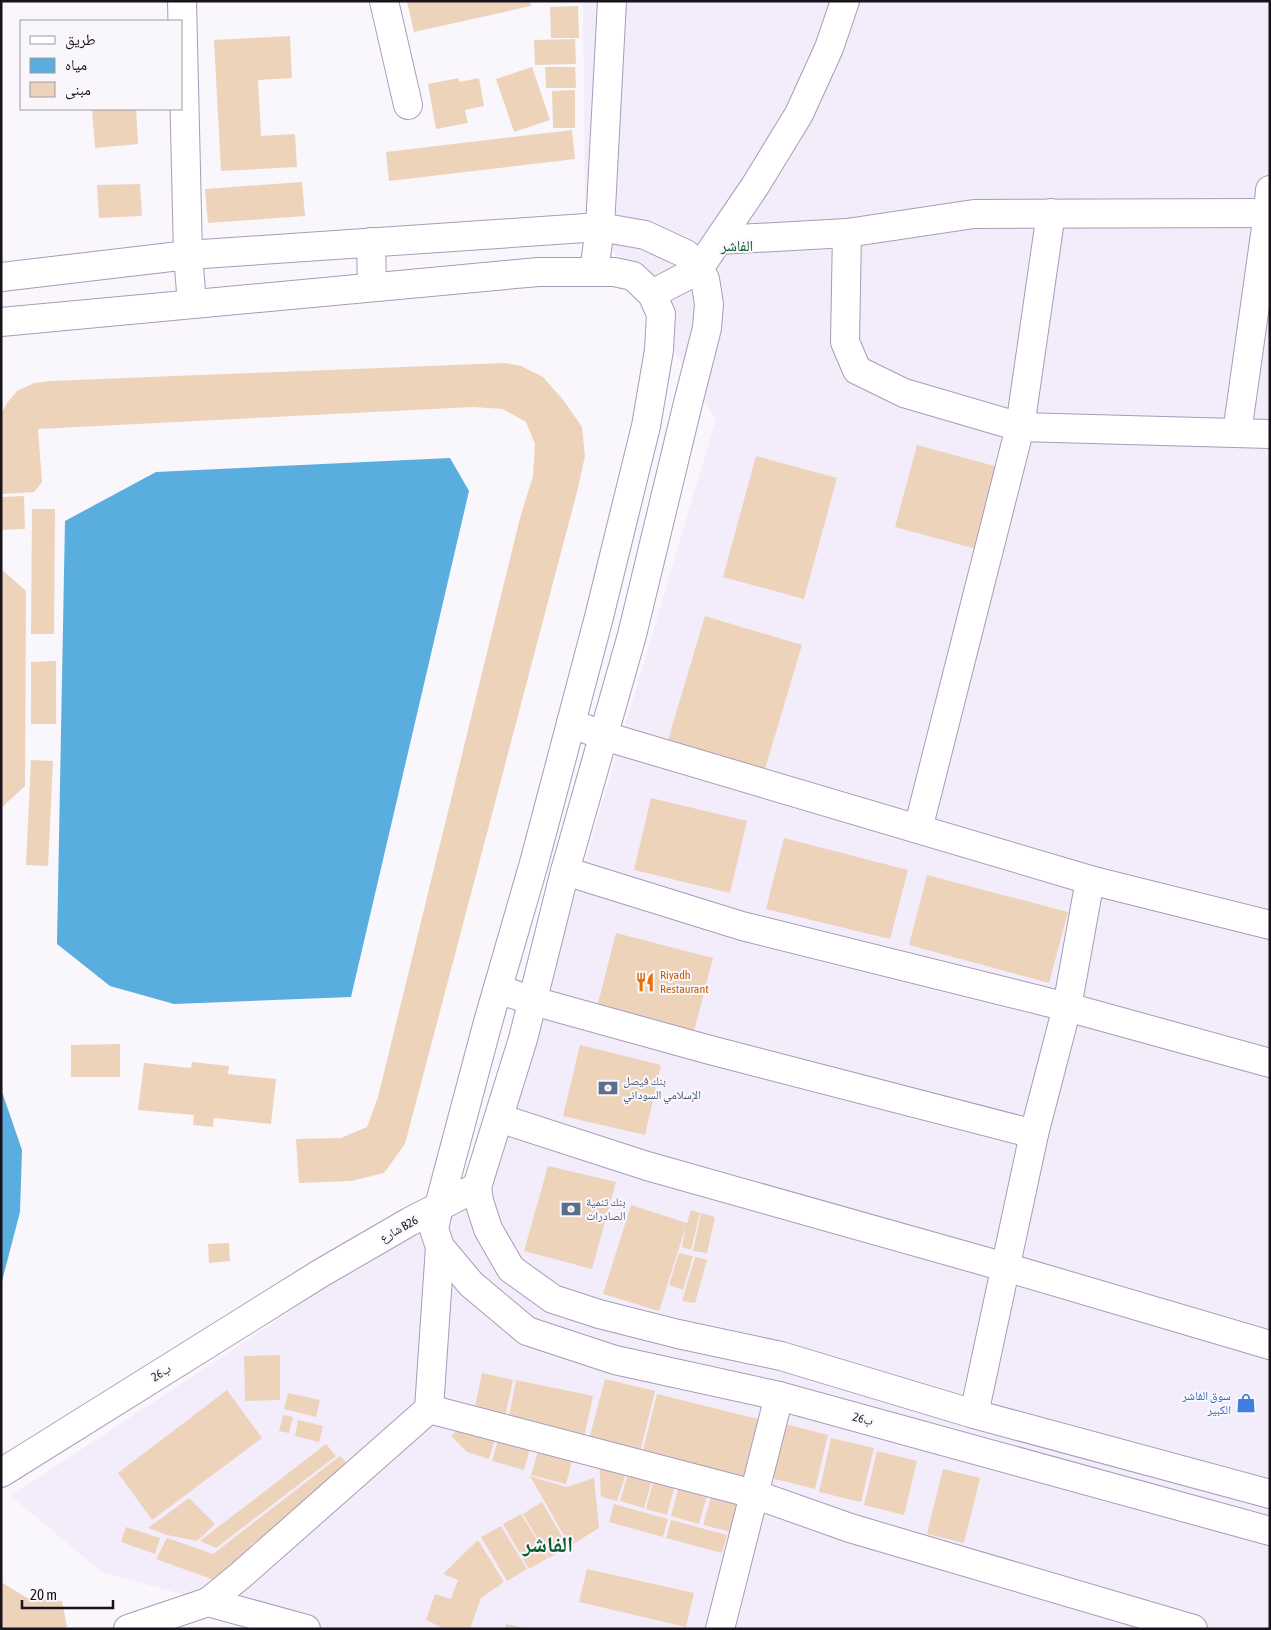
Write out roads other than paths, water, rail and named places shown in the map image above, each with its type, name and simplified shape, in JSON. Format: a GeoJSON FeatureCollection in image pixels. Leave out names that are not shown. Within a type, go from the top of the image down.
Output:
{"type":"FeatureCollection","features":[{"type":"Feature","properties":{"kind":"main road"},"geometry":{"type":"LineString","coordinates":[[182,1],[188,255],[192,304]]}},
{"type":"Feature","properties":{"kind":"main road"},"geometry":{"type":"LineString","coordinates":[[384,1],[408,105]]}},
{"type":"Feature","properties":{"kind":"main road"},"geometry":{"type":"LineString","coordinates":[[594,272],[600,227],[612,1]]}},
{"type":"Feature","properties":{"kind":"main road"},"geometry":{"type":"LineString","coordinates":[[652,294],[698,270],[755,186],[799,114],[830,48],[845,1]]}},
{"type":"Feature","properties":{"kind":"main road"},"geometry":{"type":"LineString","coordinates":[[719,240],[847,233],[974,214],[1269,205],[1237,433]]}},
{"type":"Feature","properties":{"kind":"main road"},"geometry":{"type":"LineString","coordinates":[[918,829],[1020,427],[1051,213]]}},
{"type":"Feature","properties":{"kind":"main road"},"geometry":{"type":"LineString","coordinates":[[1,277],[188,255],[600,227],[644,235],[686,254],[705,279],[709,304],[707,328],[632,635],[566,871],[533,1000],[478,1187],[479,1201],[488,1228],[511,1270],[553,1299],[599,1314],[782,1356],[974,1414],[1270,1494]]}},
{"type":"Feature","properties":{"kind":"main road"},"geometry":{"type":"LineString","coordinates":[[847,233],[845,342],[857,370],[904,394],[1020,427],[1270,434]]}},
{"type":"Feature","properties":{"kind":"main road"},"geometry":{"type":"LineString","coordinates":[[371,242],[372,287]]}},
{"type":"Feature","properties":{"kind":"main road"},"geometry":{"type":"LineString","coordinates":[[1,322],[538,272],[614,272],[633,276],[652,294],[661,314],[661,331],[646,426],[599,617],[434,1229],[440,1247],[430,1409],[208,1602],[131,1628]]}},
{"type":"Feature","properties":{"kind":"main road"},"geometry":{"type":"LineString","coordinates":[[571,722],[604,736],[1090,880],[1270,925]]}},
{"type":"Feature","properties":{"kind":"main road"},"geometry":{"type":"LineString","coordinates":[[566,871],[742,926],[1067,1007],[1270,1063]]}},
{"type":"Feature","properties":{"kind":"main road"},"geometry":{"type":"LineString","coordinates":[[974,1414],[1034,1134],[1067,1007],[1090,880]]}},
{"type":"Feature","properties":{"kind":"main road"},"geometry":{"type":"LineString","coordinates":[[498,989],[710,1050],[1034,1134]]}},
{"type":"Feature","properties":{"kind":"main road"},"geometry":{"type":"LineString","coordinates":[[499,1118],[646,1166],[1005,1267],[1270,1345]]}},
{"type":"Feature","properties":{"kind":"main road","name":"شارع B26"},"geometry":{"type":"LineString","coordinates":[[321,1272],[439,1206],[478,1187]]}},
{"type":"Feature","properties":{"kind":"main road","name":"26ب"},"geometry":{"type":"LineString","coordinates":[[440,1247],[470,1284],[527,1331],[615,1360],[779,1396],[1270,1531]]}},
{"type":"Feature","properties":{"kind":"main road","name":"26ب"},"geometry":{"type":"LineString","coordinates":[[1,1473],[321,1272]]}},
{"type":"Feature","properties":{"kind":"main road"},"geometry":{"type":"LineString","coordinates":[[720,1629],[779,1396]]}},
{"type":"Feature","properties":{"kind":"main road"},"geometry":{"type":"LineString","coordinates":[[430,1409],[754,1494],[850,1528],[1193,1629]]}},
{"type":"Feature","properties":{"kind":"main road"},"geometry":{"type":"LineString","coordinates":[[208,1602],[306,1629]]}},
{"type":"Feature","properties":{"kind":"water"},"geometry":{"type":"Polygon","coordinates":[[[450,458],[469,491],[351,997],[174,1004],[110,986],[57,944],[65,521],[156,472],[450,458]]]}},
{"type":"Feature","properties":{"kind":"water"},"geometry":{"type":"Polygon","coordinates":[[[1,1089],[22,1150],[20,1212],[1,1285],[1,1089]]]}},
{"type":"Feature","properties":{"kind":"place","name":"Riyadh Restaurant"},"geometry":{"type":"Point","coordinates":[645,982]}},
{"type":"Feature","properties":{"kind":"place","name":"بنك فيصل الإسلامي السوداني"},"geometry":{"type":"Point","coordinates":[608,1088]}},
{"type":"Feature","properties":{"kind":"place","name":"بنك تنمية الصادرات"},"geometry":{"type":"Point","coordinates":[571,1209]}},
{"type":"Feature","properties":{"kind":"place","name":"سوق الفاشر الكبير"},"geometry":{"type":"Point","coordinates":[1246,1403]}},
{"type":"Feature","properties":{"kind":"district","name":"الفاشر"},"geometry":{"type":"Point","coordinates":[737,245]}},
{"type":"Feature","properties":{"kind":"district","name":"الفاشر"},"geometry":{"type":"Point","coordinates":[548,1544]}}]}
